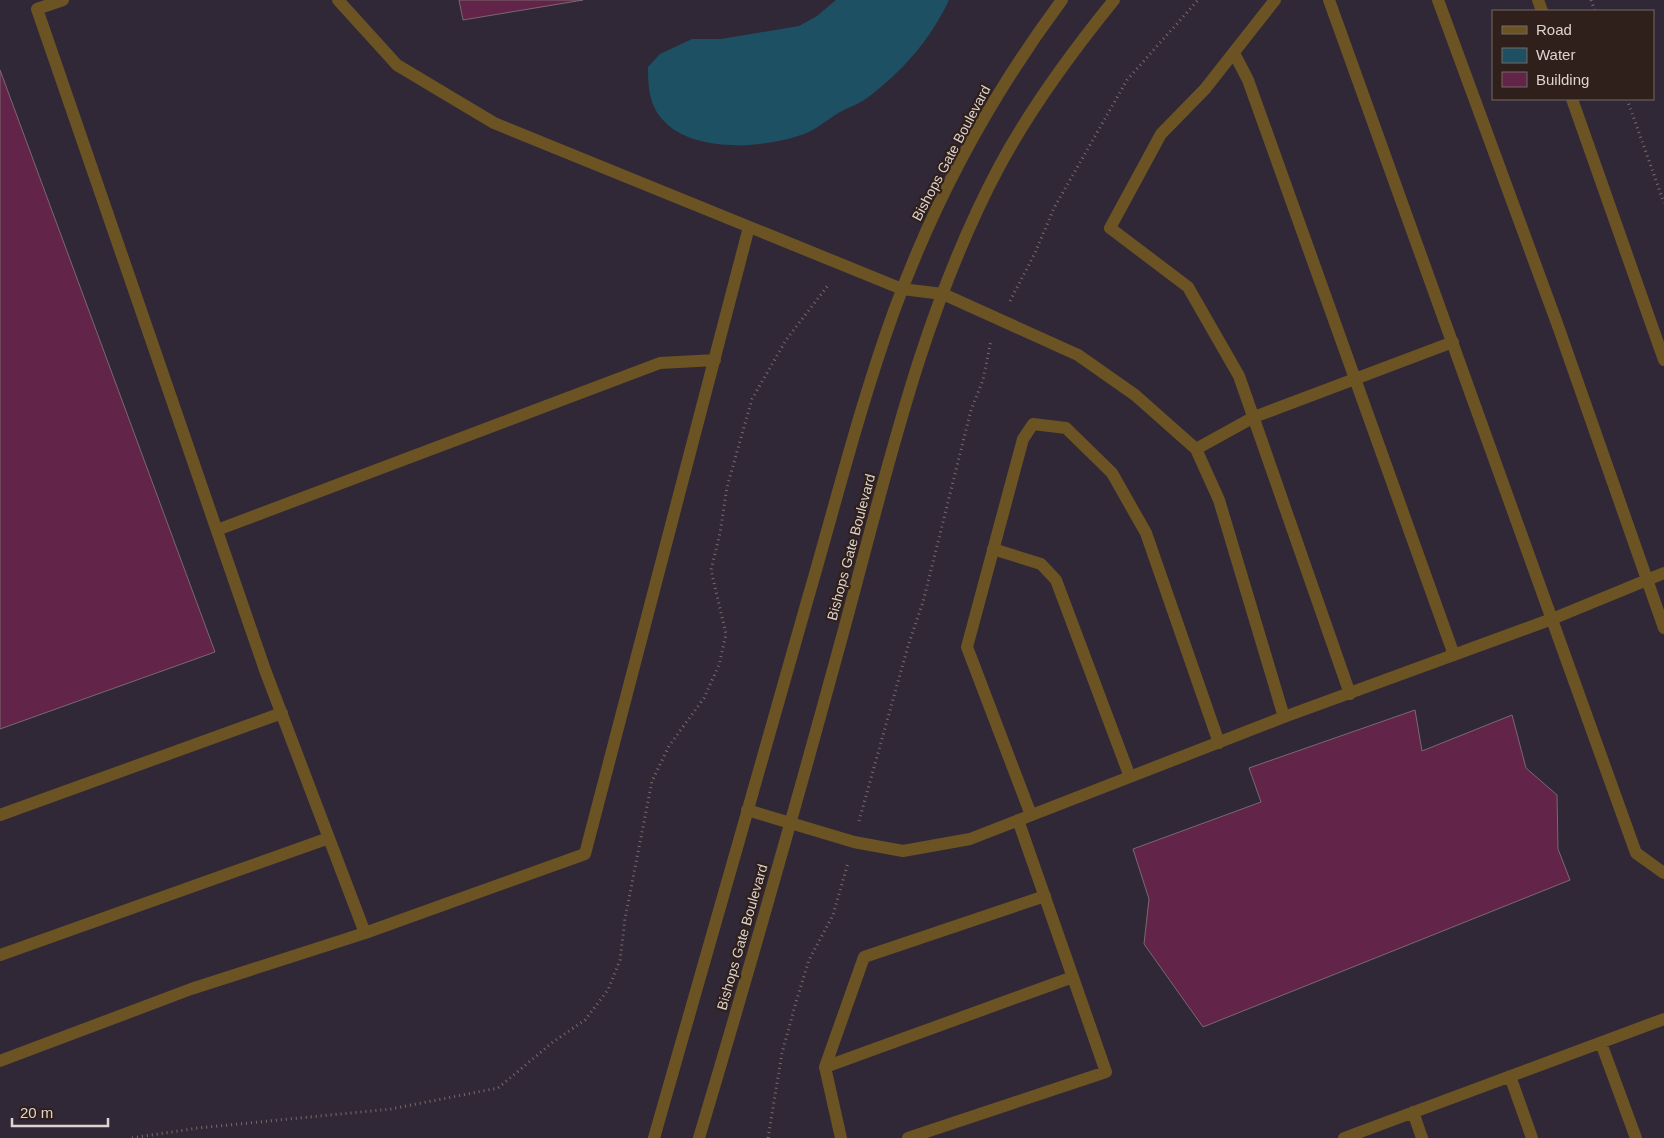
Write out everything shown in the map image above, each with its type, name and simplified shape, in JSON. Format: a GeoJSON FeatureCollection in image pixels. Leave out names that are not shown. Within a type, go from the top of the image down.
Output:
{"type":"FeatureCollection","features":[{"type":"Feature","properties":{"kind":"street"},"geometry":{"type":"LineString","coordinates":[[63,0],[38,9],[217,530],[282,713],[365,933]]}},
{"type":"Feature","properties":{"kind":"street"},"geometry":{"type":"LineString","coordinates":[[338,0],[397,65],[494,123],[902,289],[942,294],[1078,355],[1135,394],[1196,449],[1219,500],[1284,717]]}},
{"type":"Feature","properties":{"kind":"street","name":"Bishops Gate Boulevard"},"geometry":{"type":"LineString","coordinates":[[654,1138],[854,434],[902,289],[933,218],[973,139],[1038,31],[1062,0]]}},
{"type":"Feature","properties":{"kind":"street","name":"Bishops Gate Boulevard"},"geometry":{"type":"LineString","coordinates":[[699,1138],[790,825],[897,433],[942,294],[968,231],[999,166],[1035,106],[1075,48],[1114,0]]}},
{"type":"Feature","properties":{"kind":"street"},"geometry":{"type":"LineString","coordinates":[[1276,0],[1205,89],[1160,134],[1110,228],[1188,287],[1239,376],[1350,694]]}},
{"type":"Feature","properties":{"kind":"street"},"geometry":{"type":"LineString","coordinates":[[1329,0],[1636,854],[1664,873]]}},
{"type":"Feature","properties":{"kind":"street"},"geometry":{"type":"LineString","coordinates":[[1438,0],[1558,326],[1664,628]]}},
{"type":"Feature","properties":{"kind":"street"},"geometry":{"type":"LineString","coordinates":[[1234,53],[1248,80],[1454,655]]}},
{"type":"Feature","properties":{"kind":"street"},"geometry":{"type":"LineString","coordinates":[[1572,100],[1664,360]]}},
{"type":"Feature","properties":{"kind":"street"},"geometry":{"type":"LineString","coordinates":[[0,1061],[191,989],[365,933],[585,854],[749,227]]}},
{"type":"Feature","properties":{"kind":"street"},"geometry":{"type":"LineString","coordinates":[[1196,449],[1254,417],[1453,342]]}},
{"type":"Feature","properties":{"kind":"street"},"geometry":{"type":"LineString","coordinates":[[217,530],[660,363],[715,360]]}},
{"type":"Feature","properties":{"kind":"street"},"geometry":{"type":"LineString","coordinates":[[908,1138],[1106,1072],[1045,896],[1025,818],[967,647],[1023,439],[1033,424],[1066,428],[1112,473],[1146,533],[1219,743]]}},
{"type":"Feature","properties":{"kind":"street"},"geometry":{"type":"LineString","coordinates":[[993,549],[1041,564],[1056,580],[1130,776]]}},
{"type":"Feature","properties":{"kind":"street"},"geometry":{"type":"LineString","coordinates":[[748,810],[790,825],[854,842],[903,851],[970,839],[1284,717],[1552,619],[1664,573]]}},
{"type":"Feature","properties":{"kind":"street"},"geometry":{"type":"LineString","coordinates":[[0,815],[282,713]]}},
{"type":"Feature","properties":{"kind":"street"},"geometry":{"type":"LineString","coordinates":[[0,955],[329,838]]}},
{"type":"Feature","properties":{"kind":"street"},"geometry":{"type":"LineString","coordinates":[[842,1138],[825,1067],[864,957],[1045,896]]}},
{"type":"Feature","properties":{"kind":"street"},"geometry":{"type":"LineString","coordinates":[[825,1067],[1073,977]]}},
{"type":"Feature","properties":{"kind":"street"},"geometry":{"type":"LineString","coordinates":[[1344,1138],[1664,1020]]}},
{"type":"Feature","properties":{"kind":"street"},"geometry":{"type":"LineString","coordinates":[[1601,1043],[1636,1138]]}},
{"type":"Feature","properties":{"kind":"street"},"geometry":{"type":"LineString","coordinates":[[1510,1076],[1532,1138]]}},
{"type":"Feature","properties":{"kind":"street"},"geometry":{"type":"LineString","coordinates":[[1414,1112],[1422,1138]]}},
{"type":"Feature","properties":{"kind":"path"},"geometry":{"type":"LineString","coordinates":[[768,1138],[782,1054],[796,1002],[809,960],[833,915],[903,665],[923,602],[971,410],[983,380],[991,342],[1000,320],[1035,253],[1054,208],[1127,80],[1198,0]]}},
{"type":"Feature","properties":{"kind":"path"},"geometry":{"type":"LineString","coordinates":[[1627,100],[1664,203]]}},
{"type":"Feature","properties":{"kind":"shaded area"},"geometry":{"type":"Polygon","coordinates":[[[0,0],[1664,0],[1664,1138],[0,1138],[0,0]]]}},
{"type":"Feature","properties":{"kind":"water"},"geometry":{"type":"Polygon","coordinates":[[[836,0],[949,0],[933,28],[904,66],[864,100],[804,134],[770,143],[751,145],[711,143],[676,131],[658,114],[650,95],[648,67],[660,54],[692,39],[721,39],[799,26],[817,16],[836,0]]]}},
{"type":"Feature","properties":{"kind":"building"},"geometry":{"type":"Polygon","coordinates":[[[459,0],[583,0],[463,20],[459,0]]]}},
{"type":"Feature","properties":{"kind":"building"},"geometry":{"type":"Polygon","coordinates":[[[0,70],[215,652],[0,729],[0,70]]]}},
{"type":"Feature","properties":{"kind":"building"},"geometry":{"type":"Polygon","coordinates":[[[1415,710],[1422,751],[1512,715],[1526,768],[1557,795],[1558,849],[1570,880],[1203,1027],[1144,944],[1149,899],[1133,849],[1261,802],[1249,768],[1415,710]]]}}]}
